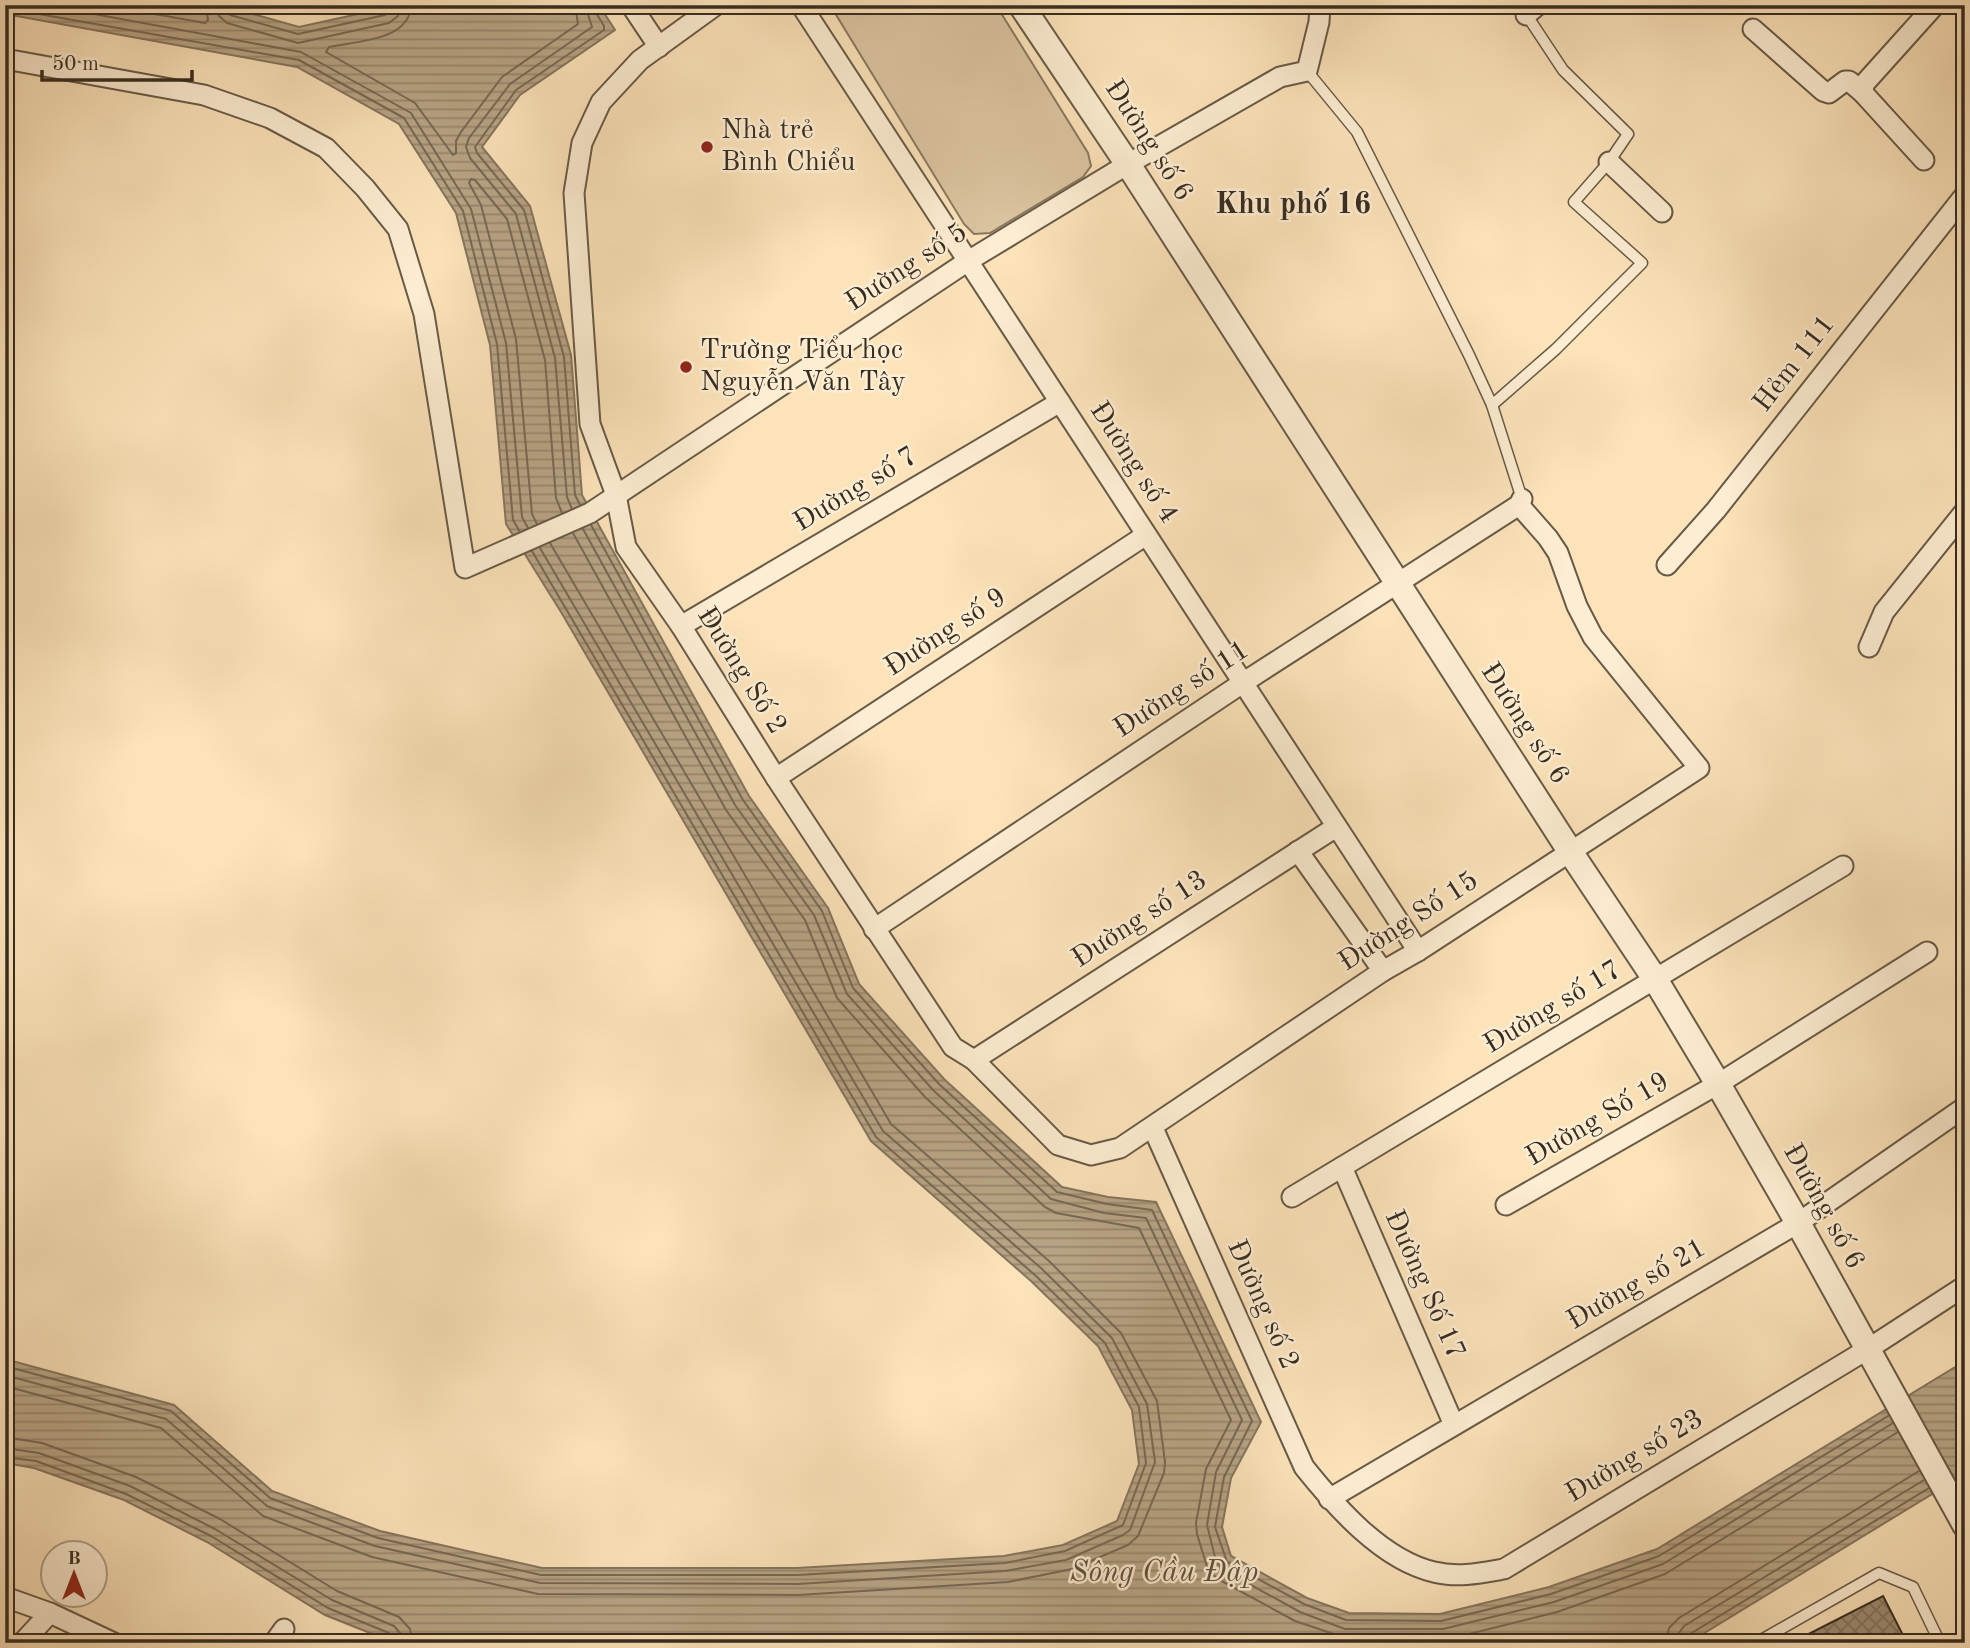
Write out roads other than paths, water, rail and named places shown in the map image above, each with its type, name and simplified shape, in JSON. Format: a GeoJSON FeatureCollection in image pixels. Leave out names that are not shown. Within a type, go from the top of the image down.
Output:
{"type":"FeatureCollection","features":[{"type":"Feature","properties":{"kind":"street"},"geometry":{"type":"LineString","coordinates":[[631,5],[659,47]]}},
{"type":"Feature","properties":{"kind":"street","name":"Đường Số 2"},"geometry":{"type":"LineString","coordinates":[[716,5],[639,60],[601,102],[582,143],[574,193],[590,424],[617,495],[626,547],[681,626],[776,778],[953,1047],[974,1060],[1058,1144],[1091,1155],[1121,1148],[1153,1128]]}},
{"type":"Feature","properties":{"kind":"street","name":"Đường số 4"},"geometry":{"type":"LineString","coordinates":[[801,5],[1241,684],[1418,951]]}},
{"type":"Feature","properties":{"kind":"street","name":"Đường số 6"},"geometry":{"type":"LineString","coordinates":[[1021,5],[1128,164],[1570,852],[1655,979],[1798,1223],[1965,1525]]}},
{"type":"Feature","properties":{"kind":"street"},"geometry":{"type":"LineString","coordinates":[[1307,71],[1319,22],[1320,5]]}},
{"type":"Feature","properties":{"kind":"street"},"geometry":{"type":"LineString","coordinates":[[1863,93],[1864,84],[1935,5]]}},
{"type":"Feature","properties":{"kind":"street"},"geometry":{"type":"LineString","coordinates":[[1753,29],[1822,91],[1829,93],[1844,81],[1849,81],[1924,160]]}},
{"type":"Feature","properties":{"kind":"street","name":"Đường số 5"},"geometry":{"type":"LineString","coordinates":[[5,59],[204,96],[270,118],[326,148],[365,188],[398,229],[424,314],[465,568],[590,513],[968,261],[1128,164],[1280,77],[1307,71]]}},
{"type":"Feature","properties":{"kind":"street"},"geometry":{"type":"LineString","coordinates":[[1609,162],[1662,212]]}},
{"type":"Feature","properties":{"kind":"street","name":"Hẻm 111"},"geometry":{"type":"LineString","coordinates":[[1667,565],[1716,510],[1965,195]]}},
{"type":"Feature","properties":{"kind":"street","name":"Đường số 7"},"geometry":{"type":"LineString","coordinates":[[681,626],[1060,402]]}},
{"type":"Feature","properties":{"kind":"street","name":"Đường số 11"},"geometry":{"type":"LineString","coordinates":[[874,929],[1520,502]]}},
{"type":"Feature","properties":{"kind":"street","name":"Đường Số 15"},"geometry":{"type":"LineString","coordinates":[[1153,1128],[1383,971],[1699,768],[1593,637],[1577,606],[1558,554],[1520,502]]}},
{"type":"Feature","properties":{"kind":"street"},"geometry":{"type":"LineString","coordinates":[[1869,647],[1884,612],[1965,511]]}},
{"type":"Feature","properties":{"kind":"street","name":"Đường số 9"},"geometry":{"type":"LineString","coordinates":[[776,778],[1146,535]]}},
{"type":"Feature","properties":{"kind":"street","name":"Đường số 13"},"geometry":{"type":"LineString","coordinates":[[974,1060],[1336,827]]}},
{"type":"Feature","properties":{"kind":"street"},"geometry":{"type":"LineString","coordinates":[[1298,851],[1383,971]]}},
{"type":"Feature","properties":{"kind":"street","name":"Đường số 17"},"geometry":{"type":"LineString","coordinates":[[1292,1197],[1843,866]]}},
{"type":"Feature","properties":{"kind":"street","name":"Đường Số 19"},"geometry":{"type":"LineString","coordinates":[[1506,1205],[1718,1084],[1927,952]]}},
{"type":"Feature","properties":{"kind":"street","name":"Đường số 21"},"geometry":{"type":"LineString","coordinates":[[1329,1499],[1798,1223],[1965,1107]]}},
{"type":"Feature","properties":{"kind":"street","name":"Đường số 2"},"geometry":{"type":"LineString","coordinates":[[1153,1128],[1304,1467],[1329,1499]]}},
{"type":"Feature","properties":{"kind":"street","name":"Đường Số 17"},"geometry":{"type":"LineString","coordinates":[[1342,1167],[1454,1425]]}},
{"type":"Feature","properties":{"kind":"street","name":"Đường số 23"},"geometry":{"type":"LineString","coordinates":[[1329,1499],[1399,1559],[1434,1572],[1469,1575],[1504,1569],[1868,1349],[1965,1286]]}},
{"type":"Feature","properties":{"kind":"street"},"geometry":{"type":"LineString","coordinates":[[5,1597],[50,1613],[114,1643]]}},
{"type":"Feature","properties":{"kind":"street"},"geometry":{"type":"LineString","coordinates":[[22,1643],[50,1613]]}},
{"type":"Feature","properties":{"kind":"lane"},"geometry":{"type":"LineString","coordinates":[[1492,405],[1556,349],[1642,263],[1574,202],[1609,162],[1628,134],[1563,70],[1528,8]]}},
{"type":"Feature","properties":{"kind":"lane"},"geometry":{"type":"LineString","coordinates":[[1307,71],[1357,132],[1492,405],[1520,502]]}},
{"type":"Feature","properties":{"kind":"lane"},"geometry":{"type":"LineString","coordinates":[[1756,1643],[1879,1573],[1913,1587],[1940,1643]]}},
{"type":"Feature","properties":{"kind":"water","name":"Sông Cầu Đập"},"geometry":{"type":"Polygon","coordinates":[[[5,5],[221,5],[299,27],[399,5],[599,5],[615,30],[520,95],[482,147],[530,206],[571,355],[582,495],[749,796],[828,908],[859,984],[944,1079],[1062,1187],[1108,1197],[1156,1202],[1261,1422],[1231,1478],[1222,1527],[1231,1556],[1307,1598],[1349,1613],[1440,1614],[1549,1587],[1657,1549],[1965,1361],[1965,1474],[1688,1643],[395,1643],[325,1615],[207,1542],[124,1500],[34,1468],[5,1463],[5,1359],[174,1405],[272,1491],[380,1531],[542,1568],[797,1568],[1004,1556],[1063,1545],[1117,1521],[1139,1464],[1132,1410],[1098,1346],[1031,1281],[871,1141],[561,612],[506,524],[490,345],[456,213],[399,124],[297,67],[5,14],[5,5]]]}},
{"type":"Feature","properties":{"kind":"place","name":"Nhà trẻ Bình Chiểu"},"geometry":{"type":"Point","coordinates":[707,147]}},
{"type":"Feature","properties":{"kind":"place","name":"Trường Tiểu học Nguyễn Văn Tây"},"geometry":{"type":"Point","coordinates":[686,367]}},
{"type":"Feature","properties":{"kind":"district","name":"Khu phố 16"},"geometry":{"type":"Point","coordinates":[1293,205]}}]}
